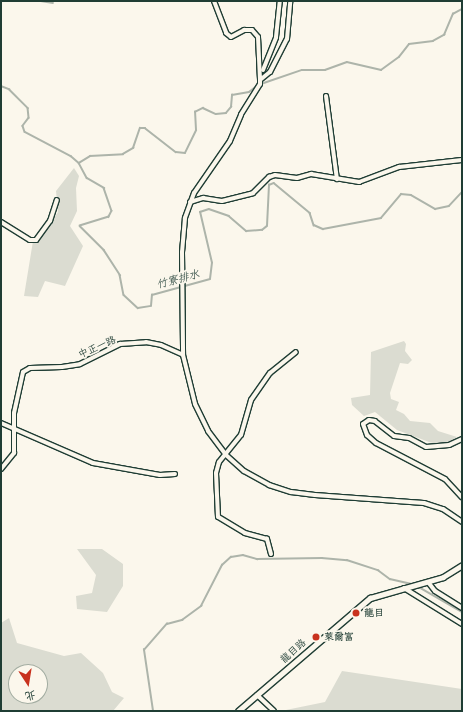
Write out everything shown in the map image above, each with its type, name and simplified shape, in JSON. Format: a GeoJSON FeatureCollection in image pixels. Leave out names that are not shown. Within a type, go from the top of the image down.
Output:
{"type":"FeatureCollection","features":[{"type":"Feature","properties":{"kind":"street"},"geometry":{"type":"LineString","coordinates":[[214,1],[226,33],[231,36],[244,30],[252,30],[258,37],[261,54],[260,80],[230,141],[190,202],[185,218],[183,245],[183,355],[195,404],[208,430],[226,455],[250,475],[291,492],[424,503],[443,509],[462,522]]}},
{"type":"Feature","properties":{"kind":"street"},"geometry":{"type":"LineString","coordinates":[[263,70],[276,37],[280,1]]}},
{"type":"Feature","properties":{"kind":"street"},"geometry":{"type":"LineString","coordinates":[[260,80],[270,72],[287,39],[290,1]]}},
{"type":"Feature","properties":{"kind":"street"},"geometry":{"type":"LineString","coordinates":[[326,96],[338,179]]}},
{"type":"Feature","properties":{"kind":"street"},"geometry":{"type":"LineString","coordinates":[[190,202],[203,198],[222,201],[253,193],[269,177],[275,175],[297,178],[311,174],[358,182],[399,167],[462,160]]}},
{"type":"Feature","properties":{"kind":"street"},"geometry":{"type":"LineString","coordinates":[[1,222],[30,240],[36,240],[50,221],[57,200]]}},
{"type":"Feature","properties":{"kind":"street","name":"中正一路"},"geometry":{"type":"LineString","coordinates":[[1,469],[14,453],[16,399],[23,372],[30,368],[62,367],[80,364],[120,344],[146,342],[161,345],[183,355]]}},
{"type":"Feature","properties":{"kind":"street"},"geometry":{"type":"LineString","coordinates":[[271,554],[267,539],[245,533],[220,519],[217,514],[216,473],[219,462],[241,435],[251,400],[270,373],[296,352]]}},
{"type":"Feature","properties":{"kind":"street"},"geometry":{"type":"LineString","coordinates":[[462,439],[448,445],[426,447],[409,438],[394,436],[375,421],[369,420],[363,424],[367,435],[376,443],[445,479],[462,497]]}},
{"type":"Feature","properties":{"kind":"street"},"geometry":{"type":"LineString","coordinates":[[1,423],[93,463],[160,475],[175,474]]}},
{"type":"Feature","properties":{"kind":"street"},"geometry":{"type":"LineString","coordinates":[[462,565],[443,577],[426,583],[435,591],[462,608]]}},
{"type":"Feature","properties":{"kind":"street","name":"龍目路"},"geometry":{"type":"LineString","coordinates":[[238,711],[366,600],[376,595],[426,583]]}},
{"type":"Feature","properties":{"kind":"street"},"geometry":{"type":"LineString","coordinates":[[404,588],[462,624]]}},
{"type":"Feature","properties":{"kind":"street"},"geometry":{"type":"LineString","coordinates":[[257,695],[274,711]]}},
{"type":"Feature","properties":{"kind":"shaded area"},"geometry":{"type":"Polygon","coordinates":[[[74,168],[79,176],[76,188],[77,211],[70,226],[83,246],[65,286],[45,281],[38,297],[24,296],[33,241],[46,230],[58,212],[56,191],[74,168]]]}},
{"type":"Feature","properties":{"kind":"shaded area"},"geometry":{"type":"Polygon","coordinates":[[[404,341],[406,344],[405,351],[412,360],[408,364],[400,363],[390,393],[391,399],[399,402],[396,410],[404,414],[410,421],[430,423],[438,431],[457,437],[450,441],[439,444],[429,442],[397,430],[375,412],[364,416],[352,405],[351,398],[370,395],[371,352],[404,341]]]}},
{"type":"Feature","properties":{"kind":"shaded area"},"geometry":{"type":"Polygon","coordinates":[[[77,549],[102,549],[123,564],[123,586],[107,612],[77,609],[76,596],[92,593],[96,575],[77,549]]]}},
{"type":"Feature","properties":{"kind":"shaded area"},"geometry":{"type":"Polygon","coordinates":[[[9,618],[17,643],[64,656],[81,653],[103,673],[112,692],[124,698],[113,711],[1,711],[1,623],[9,618]]]}},
{"type":"Feature","properties":{"kind":"shaded area"},"geometry":{"type":"Polygon","coordinates":[[[342,671],[462,689],[462,711],[281,711],[325,702],[342,671]]]}},
{"type":"Feature","properties":{"kind":"waterway"},"geometry":{"type":"LineString","coordinates":[[41,1],[53,3]]}},
{"type":"Feature","properties":{"kind":"waterway"},"geometry":{"type":"LineString","coordinates":[[261,84],[302,70],[325,70],[347,62],[381,70],[399,57],[409,44],[433,41],[444,35],[453,14],[462,9]]}},
{"type":"Feature","properties":{"kind":"waterway","name":"竹寮排水"},"geometry":{"type":"LineString","coordinates":[[1,86],[9,89],[28,108],[29,118],[23,126],[25,132],[71,156],[79,163],[87,178],[104,188],[112,211],[109,217],[80,226],[104,250],[120,275],[124,295],[138,308],[151,306],[152,295],[210,279],[212,263],[200,212],[209,209],[229,216],[246,231],[262,230],[267,226],[269,185],[274,183],[310,213],[314,225],[323,229],[381,218],[401,194],[411,195],[435,209],[449,206],[462,192]]}},
{"type":"Feature","properties":{"kind":"waterway"},"geometry":{"type":"LineString","coordinates":[[79,163],[90,156],[123,154],[133,148],[140,128],[145,128],[176,152],[185,153],[196,130],[195,112],[203,108],[216,114],[226,113],[231,107],[232,95],[249,92],[257,86]]}},
{"type":"Feature","properties":{"kind":"waterway"},"geometry":{"type":"LineString","coordinates":[[153,711],[144,650],[167,624],[182,620],[201,606],[222,565],[231,557],[243,555],[257,559],[322,558],[347,560],[378,570],[390,579],[411,584]]}},
{"type":"Feature","properties":{"kind":"waterway"},"geometry":{"type":"LineString","coordinates":[[417,586],[462,612]]}},
{"type":"Feature","properties":{"kind":"place","name":"龍目"},"geometry":{"type":"Point","coordinates":[356,613]}},
{"type":"Feature","properties":{"kind":"place","name":"萊爾富"},"geometry":{"type":"Point","coordinates":[316,637]}}]}
